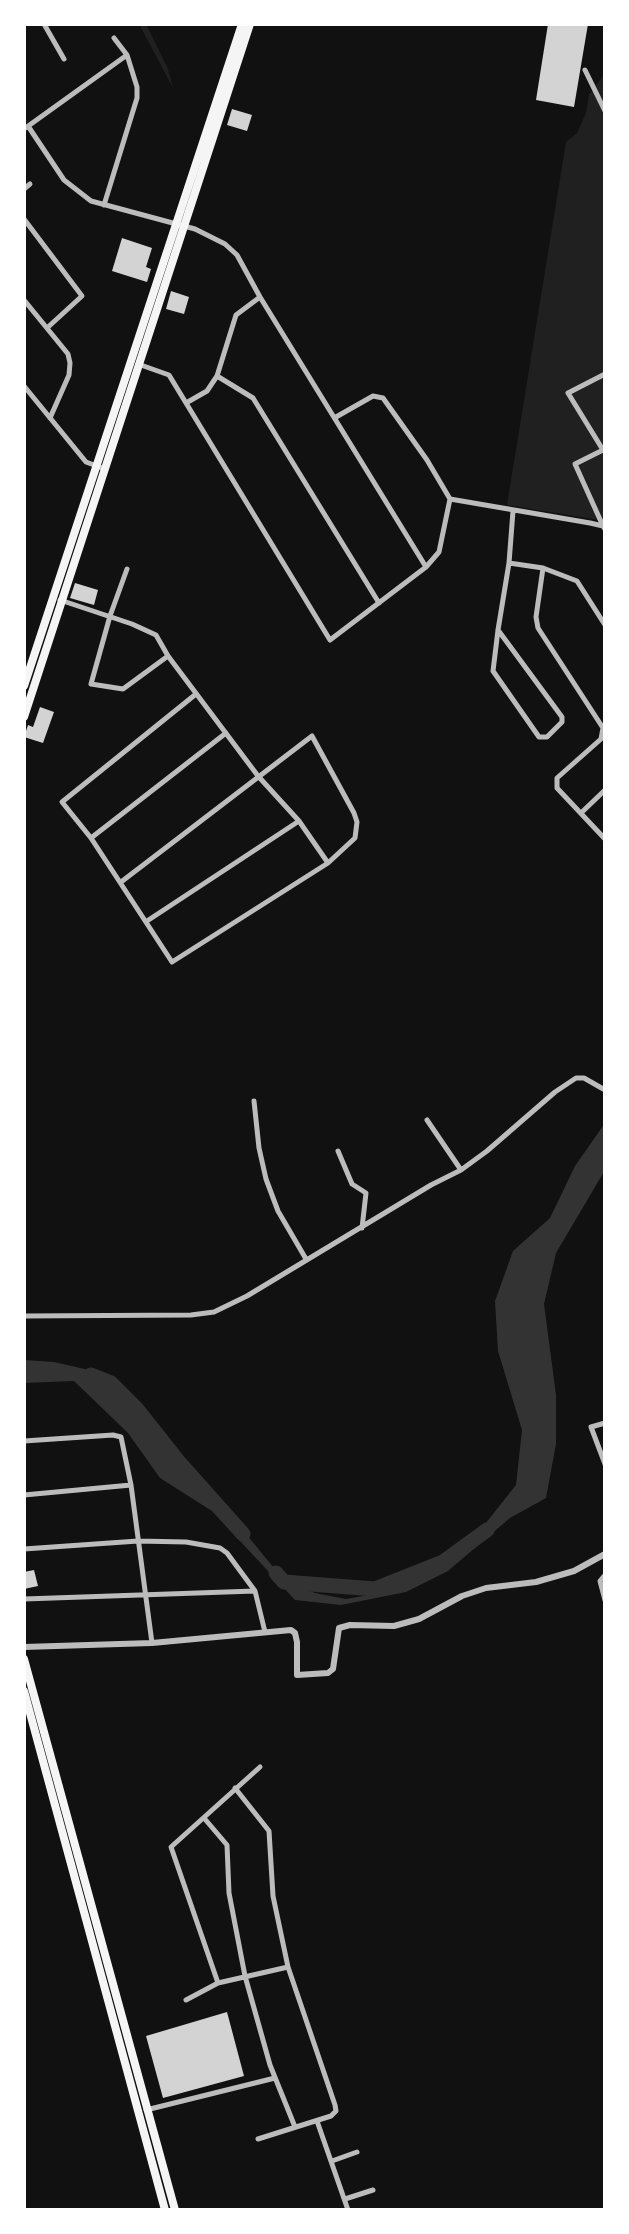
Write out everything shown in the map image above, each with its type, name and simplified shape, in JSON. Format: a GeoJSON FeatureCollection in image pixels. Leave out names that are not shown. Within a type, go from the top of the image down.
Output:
{"type":"FeatureCollection","features":[{"type":"Feature","properties":{"kind":"highway"},"geometry":{"type":"LineString","coordinates":[[25,712],[58,599],[180,225],[242,24]]}},
{"type":"Feature","properties":{"kind":"highway"},"geometry":{"type":"LineString","coordinates":[[180,225],[250,24]]}},
{"type":"Feature","properties":{"kind":"highway"},"geometry":{"type":"LineString","coordinates":[[24,686],[58,599]]}},
{"type":"Feature","properties":{"kind":"highway"},"geometry":{"type":"LineString","coordinates":[[24,1659],[144,2111],[165,2210]]}},
{"type":"Feature","properties":{"kind":"highway"},"geometry":{"type":"LineString","coordinates":[[24,1691],[174,2210]]}},
{"type":"Feature","properties":{"kind":"street"},"geometry":{"type":"LineString","coordinates":[[44,24],[64,59]]}},
{"type":"Feature","properties":{"kind":"street"},"geometry":{"type":"LineString","coordinates":[[104,205],[137,98],[137,87],[128,55],[114,38]]}},
{"type":"Feature","properties":{"kind":"street"},"geometry":{"type":"LineString","coordinates":[[128,55],[26,128],[64,180],[91,201],[180,225],[225,244],[237,255],[260,297],[336,417],[426,567]]}},
{"type":"Feature","properties":{"kind":"street"},"geometry":{"type":"LineString","coordinates":[[585,70],[605,111]]}},
{"type":"Feature","properties":{"kind":"street"},"geometry":{"type":"LineString","coordinates":[[24,189],[30,184]]}},
{"type":"Feature","properties":{"kind":"street"},"geometry":{"type":"LineString","coordinates":[[24,219],[82,296],[47,328]]}},
{"type":"Feature","properties":{"kind":"street"},"geometry":{"type":"LineString","coordinates":[[186,403],[207,391],[217,375],[236,315],[260,297]]}},
{"type":"Feature","properties":{"kind":"street"},"geometry":{"type":"LineString","coordinates":[[24,300],[68,354],[70,363],[69,375],[50,418]]}},
{"type":"Feature","properties":{"kind":"street"},"geometry":{"type":"LineString","coordinates":[[135,363],[169,375],[330,640],[426,567],[439,552],[450,499],[428,460],[383,398],[373,396],[336,417]]}},
{"type":"Feature","properties":{"kind":"street"},"geometry":{"type":"LineString","coordinates":[[604,528],[575,464],[603,450],[568,393],[605,374]]}},
{"type":"Feature","properties":{"kind":"street"},"geometry":{"type":"LineString","coordinates":[[217,375],[253,398],[379,603]]}},
{"type":"Feature","properties":{"kind":"street"},"geometry":{"type":"LineString","coordinates":[[24,386],[86,462],[101,468]]}},
{"type":"Feature","properties":{"kind":"street"},"geometry":{"type":"LineString","coordinates":[[450,499],[604,528]]}},
{"type":"Feature","properties":{"kind":"street"},"geometry":{"type":"LineString","coordinates":[[498,630],[562,717],[562,722],[547,737],[539,736],[493,671],[498,630],[509,563],[513,511]]}},
{"type":"Feature","properties":{"kind":"street"},"geometry":{"type":"LineString","coordinates":[[509,563],[543,568],[577,581],[605,625]]}},
{"type":"Feature","properties":{"kind":"street"},"geometry":{"type":"LineString","coordinates":[[543,568],[537,628],[603,728],[601,739],[556,782],[557,788],[605,839]]}},
{"type":"Feature","properties":{"kind":"street"},"geometry":{"type":"LineString","coordinates":[[127,569],[110,616],[91,684],[123,689],[168,656]]}},
{"type":"Feature","properties":{"kind":"street"},"geometry":{"type":"LineString","coordinates":[[58,599],[110,616],[156,635],[168,656],[196,694],[258,776],[299,821],[328,863]]}},
{"type":"Feature","properties":{"kind":"street"},"geometry":{"type":"LineString","coordinates":[[122,882],[312,736],[357,822],[356,838],[328,863],[172,962],[122,882],[62,802],[196,694]]}},
{"type":"Feature","properties":{"kind":"street"},"geometry":{"type":"LineString","coordinates":[[91,838],[226,733]]}},
{"type":"Feature","properties":{"kind":"street"},"geometry":{"type":"LineString","coordinates":[[581,813],[605,790]]}},
{"type":"Feature","properties":{"kind":"street"},"geometry":{"type":"LineString","coordinates":[[147,921],[299,821]]}},
{"type":"Feature","properties":{"kind":"street"},"geometry":{"type":"LineString","coordinates":[[24,1316],[207,1314],[247,1296],[431,1185],[462,1170],[555,1092],[576,1078],[584,1078],[605,1090]]}},
{"type":"Feature","properties":{"kind":"street"},"geometry":{"type":"LineString","coordinates":[[254,1101],[259,1148],[266,1179],[279,1211],[306,1259]]}},
{"type":"Feature","properties":{"kind":"street"},"geometry":{"type":"LineString","coordinates":[[427,1120],[462,1170]]}},
{"type":"Feature","properties":{"kind":"street"},"geometry":{"type":"LineString","coordinates":[[338,1151],[352,1184],[366,1193],[362,1228]]}},
{"type":"Feature","properties":{"kind":"street"},"geometry":{"type":"LineString","coordinates":[[605,1423],[591,1427],[605,1464]]}},
{"type":"Feature","properties":{"kind":"street"},"geometry":{"type":"LineString","coordinates":[[24,1441],[113,1435],[121,1437],[131,1485],[152,1643]]}},
{"type":"Feature","properties":{"kind":"street"},"geometry":{"type":"LineString","coordinates":[[24,1495],[131,1485]]}},
{"type":"Feature","properties":{"kind":"street"},"geometry":{"type":"LineString","coordinates":[[24,1549],[138,1541],[186,1542],[220,1548],[227,1553],[255,1591],[265,1632]]}},
{"type":"Feature","properties":{"kind":"street"},"geometry":{"type":"LineString","coordinates":[[24,1647],[152,1643],[291,1630],[295,1633],[297,1675],[328,1673],[333,1669],[339,1628],[350,1625],[394,1626],[419,1619],[462,1596],[486,1588],[536,1582],[574,1571],[605,1554]]}},
{"type":"Feature","properties":{"kind":"street"},"geometry":{"type":"LineString","coordinates":[[605,1575],[600,1581],[605,1600]]}},
{"type":"Feature","properties":{"kind":"street"},"geometry":{"type":"LineString","coordinates":[[24,1599],[144,1593],[255,1591]]}},
{"type":"Feature","properties":{"kind":"street"},"geometry":{"type":"LineString","coordinates":[[218,1983],[171,1852],[174,1844],[260,1767]]}},
{"type":"Feature","properties":{"kind":"street"},"geometry":{"type":"LineString","coordinates":[[235,1788],[269,1831],[273,1896],[288,1967],[336,2111],[332,2116],[258,2139]]}},
{"type":"Feature","properties":{"kind":"street"},"geometry":{"type":"LineString","coordinates":[[204,1818],[227,1845],[230,1893],[245,1976],[275,2078],[295,2127]]}},
{"type":"Feature","properties":{"kind":"street"},"geometry":{"type":"LineString","coordinates":[[186,2000],[218,1983],[288,1967]]}},
{"type":"Feature","properties":{"kind":"street"},"geometry":{"type":"LineString","coordinates":[[144,2111],[275,2078]]}},
{"type":"Feature","properties":{"kind":"street"},"geometry":{"type":"LineString","coordinates":[[317,2121],[348,2210]]}},
{"type":"Feature","properties":{"kind":"street"},"geometry":{"type":"LineString","coordinates":[[332,2161],[357,2152]]}},
{"type":"Feature","properties":{"kind":"street"},"geometry":{"type":"LineString","coordinates":[[345,2199],[373,2190]]}},
{"type":"Feature","properties":{"kind":"shaded area"},"geometry":{"type":"Polygon","coordinates":[[[139,24],[146,24],[168,69],[173,88],[139,24]]]}},
{"type":"Feature","properties":{"kind":"shaded area"},"geometry":{"type":"Polygon","coordinates":[[[605,73],[605,521],[507,505],[566,142],[577,133],[586,113],[589,95],[605,73]]]}},
{"type":"Feature","properties":{"kind":"shaded area"},"geometry":{"type":"Polygon","coordinates":[[[605,1123],[605,1170],[556,1253],[544,1304],[556,1395],[556,1444],[546,1498],[510,1518],[448,1571],[406,1592],[341,1605],[295,1600],[212,1511],[160,1478],[128,1433],[74,1381],[24,1383],[24,1360],[54,1362],[102,1373],[166,1449],[193,1487],[242,1529],[283,1579],[315,1593],[346,1599],[385,1592],[470,1543],[516,1485],[522,1430],[498,1351],[495,1301],[513,1251],[550,1218],[575,1166],[605,1123]]]}},
{"type":"Feature","properties":{"kind":"building"},"geometry":{"type":"Polygon","coordinates":[[[548,24],[588,24],[574,107],[536,100],[548,24]]]}},
{"type":"Feature","properties":{"kind":"building"},"geometry":{"type":"Polygon","coordinates":[[[232,109],[252,115],[247,131],[227,125],[232,109]]]}},
{"type":"Feature","properties":{"kind":"building"},"geometry":{"type":"Polygon","coordinates":[[[122,238],[152,248],[146,267],[151,269],[147,282],[112,271],[122,238]]]}},
{"type":"Feature","properties":{"kind":"building"},"geometry":{"type":"Polygon","coordinates":[[[171,291],[189,297],[184,314],[166,309],[171,291]]]}},
{"type":"Feature","properties":{"kind":"building"},"geometry":{"type":"Polygon","coordinates":[[[75,583],[98,590],[94,605],[70,598],[75,583]]]}},
{"type":"Feature","properties":{"kind":"building"},"geometry":{"type":"Polygon","coordinates":[[[40,707],[54,712],[43,743],[24,737],[28,725],[33,727],[40,707]]]}},
{"type":"Feature","properties":{"kind":"building"},"geometry":{"type":"Polygon","coordinates":[[[34,1570],[38,1586],[24,1589],[24,1572],[34,1570]]]}},
{"type":"Feature","properties":{"kind":"building"},"geometry":{"type":"Polygon","coordinates":[[[227,2012],[244,2076],[163,2098],[146,2036],[227,2012]]]}},
{"type":"Feature","properties":{"kind":"waterway"},"geometry":{"type":"LineString","coordinates":[[91,1375],[111,1383],[136,1408],[178,1461],[243,1534]]}},
{"type":"Feature","properties":{"kind":"waterway"},"geometry":{"type":"LineString","coordinates":[[276,1573],[284,1582],[375,1589],[443,1562],[487,1530]]}}]}
